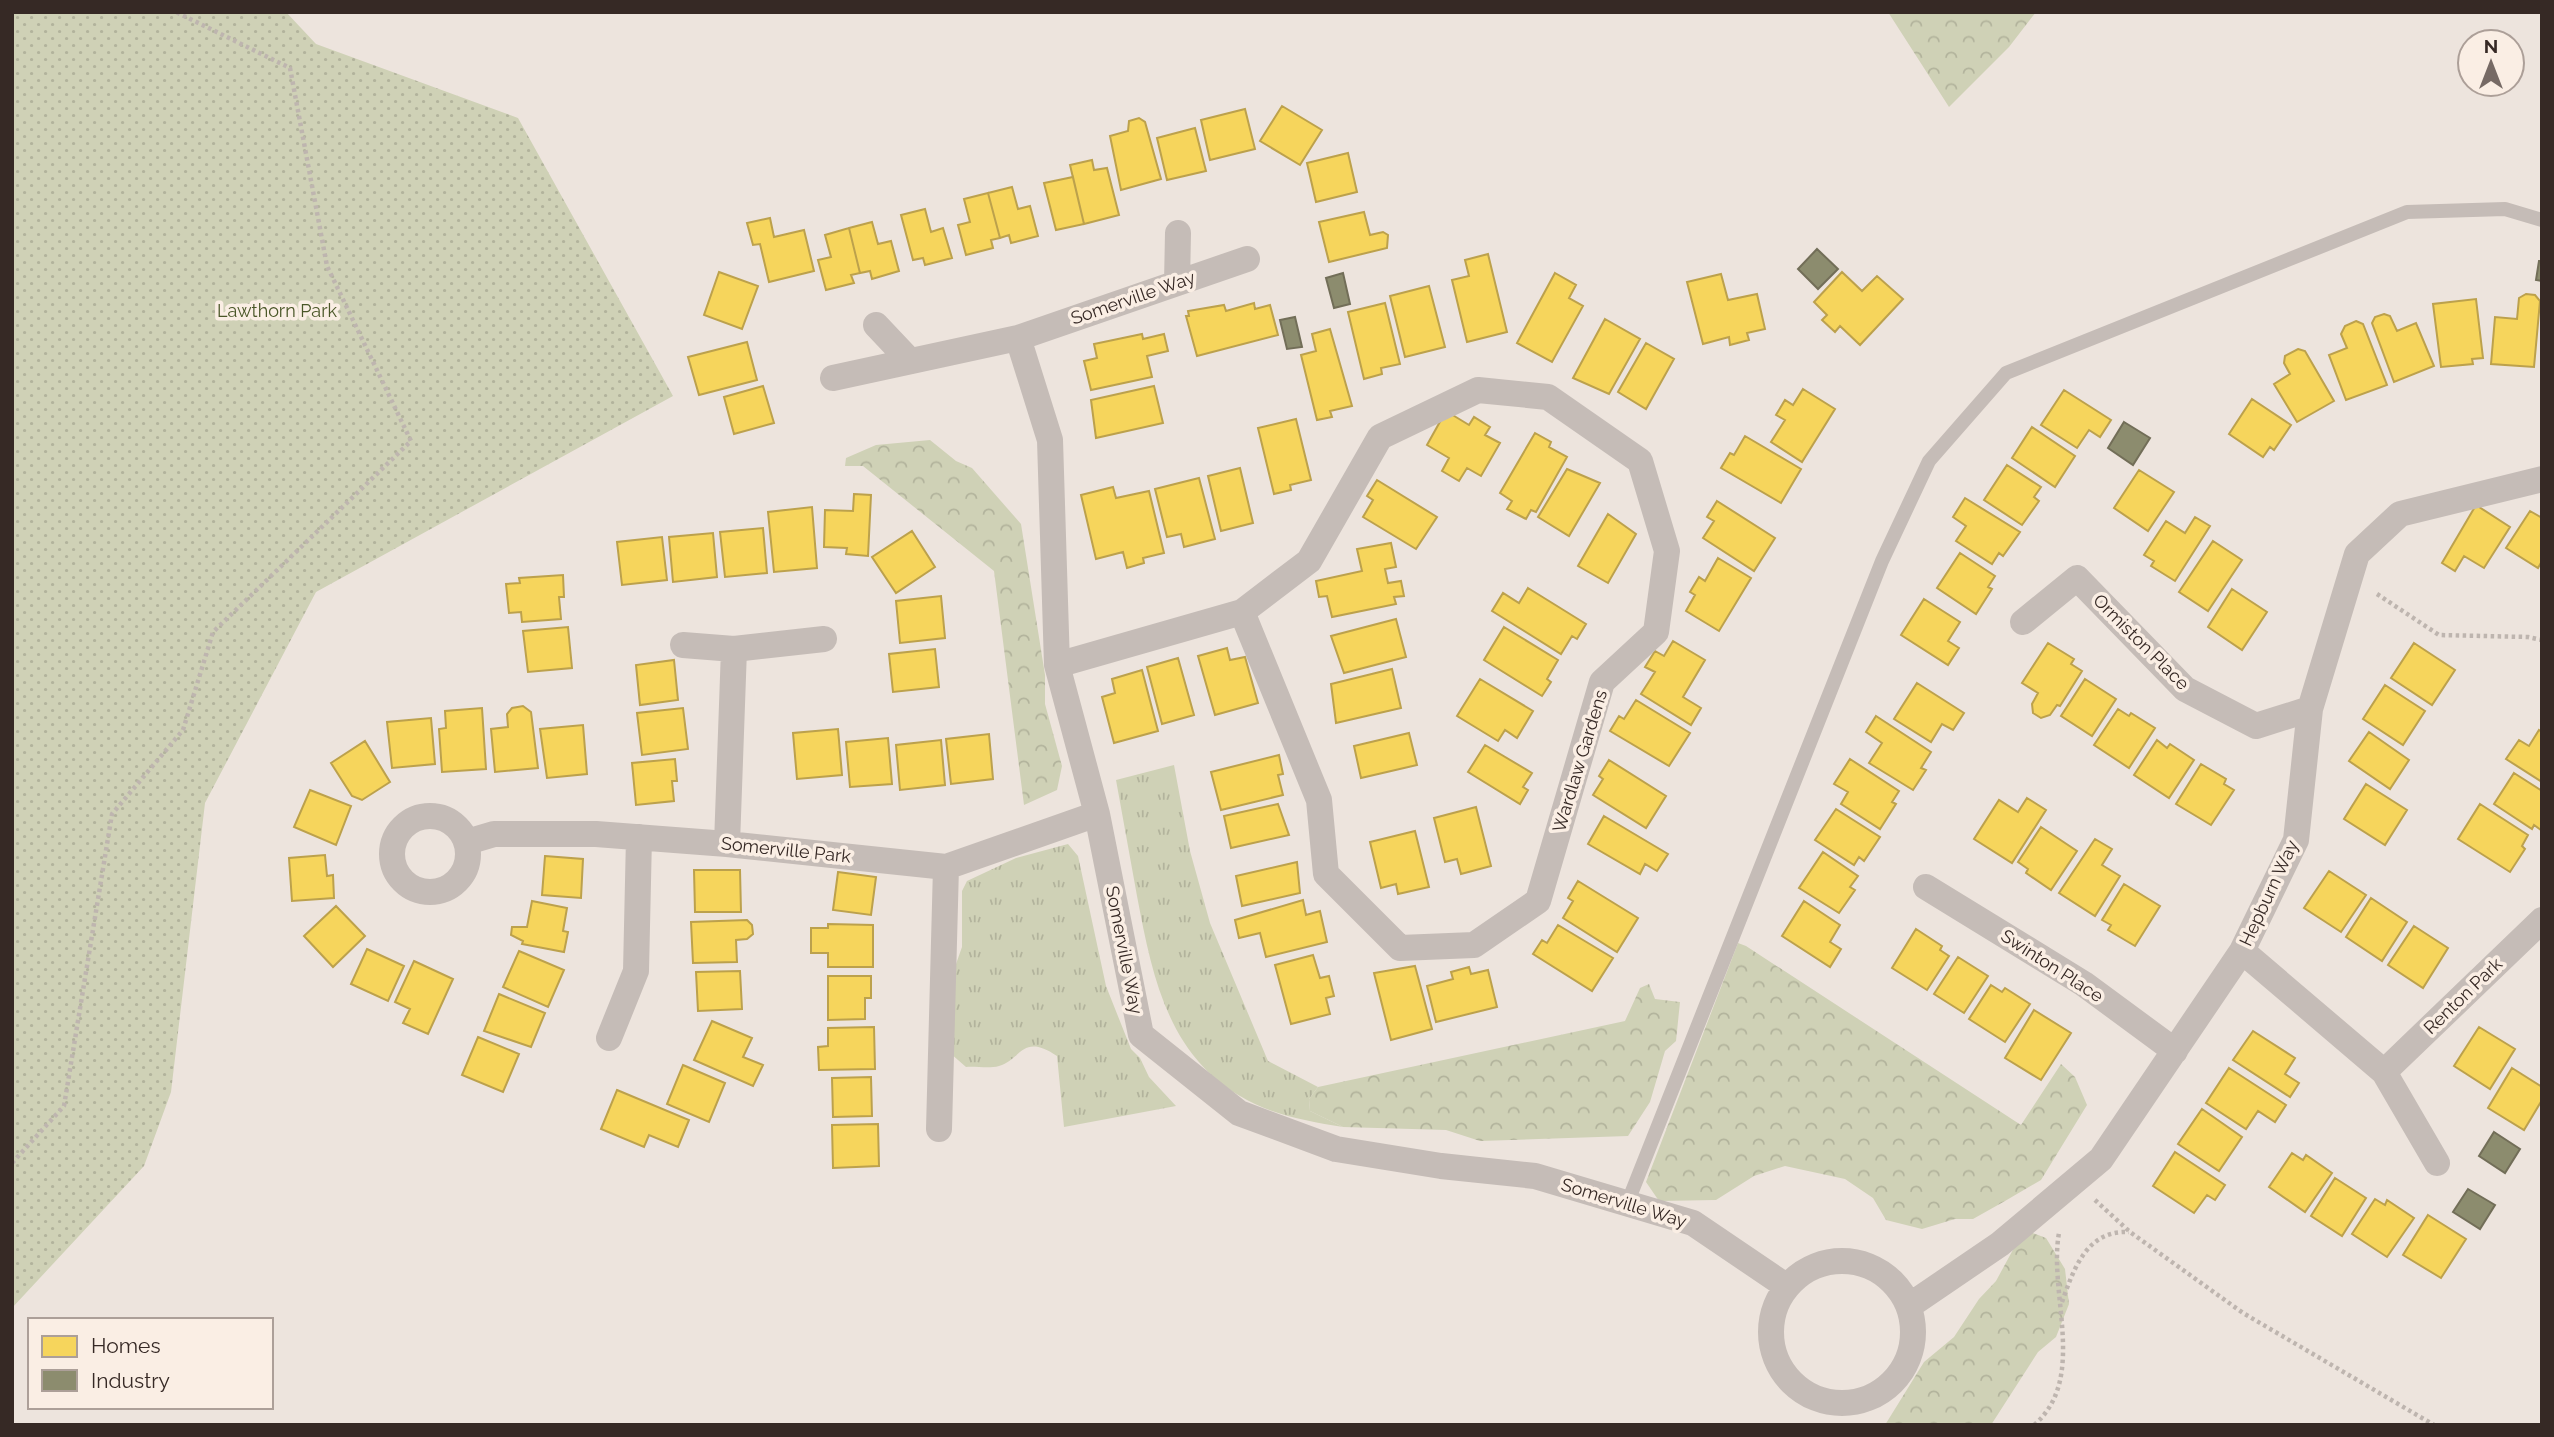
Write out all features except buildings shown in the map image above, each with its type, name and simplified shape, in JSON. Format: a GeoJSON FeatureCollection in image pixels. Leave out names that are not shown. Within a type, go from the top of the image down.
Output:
{"type":"FeatureCollection","features":[{"type":"Feature","properties":{"kind":"street"},"geometry":{"type":"LineString","coordinates":[[1178,233],[1178,283]]}},
{"type":"Feature","properties":{"kind":"street","name":"Somerville Way"},"geometry":{"type":"LineString","coordinates":[[833,378],[1018,338],[1247,259]]}},
{"type":"Feature","properties":{"kind":"street"},"geometry":{"type":"LineString","coordinates":[[876,325],[910,361]]}},
{"type":"Feature","properties":{"kind":"street","name":"Somerville Way"},"geometry":{"type":"LineString","coordinates":[[1018,338],[1050,440],[1057,665],[1097,814],[1141,1035],[1239,1113],[1336,1149],[1441,1167],[1535,1177],[1693,1223],[1786,1286]]}},
{"type":"Feature","properties":{"kind":"street","name":"Wardlaw Gardens"},"geometry":{"type":"LineString","coordinates":[[1057,665],[1242,612],[1309,561],[1380,437],[1478,390],[1549,397],[1640,461],[1667,551],[1656,632],[1602,682],[1538,901],[1474,944],[1400,948],[1326,874],[1319,800],[1242,612]]}},
{"type":"Feature","properties":{"kind":"street","name":"Hepburn Way"},"geometry":{"type":"LineString","coordinates":[[1909,1306],[2000,1244],[2101,1159],[2242,951],[2296,840],[2310,709],[2357,554],[2400,514],[2542,479]]}},
{"type":"Feature","properties":{"kind":"street","name":"Ormiston Place"},"geometry":{"type":"LineString","coordinates":[[2023,622],[2077,578],[2185,689],[2256,726],[2310,709]]}},
{"type":"Feature","properties":{"kind":"street"},"geometry":{"type":"LineString","coordinates":[[683,645],[734,649],[824,639]]}},
{"type":"Feature","properties":{"kind":"street"},"geometry":{"type":"LineString","coordinates":[[727,844],[734,649]]}},
{"type":"Feature","properties":{"kind":"street","name":"Somerville Park"},"geometry":{"type":"LineString","coordinates":[[467,842],[495,834],[639,837],[946,867],[1097,814]]}},
{"type":"Feature","properties":{"kind":"street"},"geometry":{"type":"LineString","coordinates":[[609,1038],[636,971],[639,837]]}},
{"type":"Feature","properties":{"kind":"street"},"geometry":{"type":"LineString","coordinates":[[939,1129],[946,867]]}},
{"type":"Feature","properties":{"kind":"street","name":"Swinton Place"},"geometry":{"type":"LineString","coordinates":[[1926,887],[2084,985],[2175,1051]]}},
{"type":"Feature","properties":{"kind":"street","name":"Renton Park"},"geometry":{"type":"LineString","coordinates":[[2384,1072],[2542,920]]}},
{"type":"Feature","properties":{"kind":"street"},"geometry":{"type":"LineString","coordinates":[[2242,951],[2384,1072],[2437,1163]]}},
{"type":"Feature","properties":{"kind":"street"},"geometry":{"type":"LineString","coordinates":[[1837,1261],[1862,1263],[1880,1271],[1898,1288],[1909,1306],[1913,1330],[1910,1354],[1894,1381],[1874,1396],[1822,1413],[1786,1376],[1773,1351],[1770,1326],[1774,1308],[1786,1286],[1813,1266],[1837,1261]]}},
{"type":"Feature","properties":{"kind":"lane"},"geometry":{"type":"LineString","coordinates":[[1627,1204],[1882,561],[1929,461],[2006,373],[2407,212],[2505,209],[2542,220]]}},
{"type":"Feature","properties":{"kind":"path"},"geometry":{"type":"LineString","coordinates":[[12,1163],[65,1106],[112,814],[183,730],[213,632],[411,441],[327,267],[290,68],[176,12]]}},
{"type":"Feature","properties":{"kind":"path"},"geometry":{"type":"LineString","coordinates":[[2348,583],[2367,588],[2439,635],[2528,637],[2542,640]]}},
{"type":"Feature","properties":{"kind":"path"},"geometry":{"type":"LineString","coordinates":[[2076,1180],[2130,1232],[2243,1313],[2434,1425]]}},
{"type":"Feature","properties":{"kind":"path"},"geometry":{"type":"LineString","coordinates":[[2034,1425],[2044,1417],[2056,1397],[2064,1357],[2057,1243],[2061,1220]]}},
{"type":"Feature","properties":{"kind":"path"},"geometry":{"type":"LineString","coordinates":[[2061,1306],[2069,1281],[2095,1240],[2104,1234],[2130,1232]]}},
{"type":"Feature","properties":{"kind":"green space","name":"Lawthorn Park"},"geometry":{"type":"Polygon","coordinates":[[[12,12],[286,12],[316,44],[518,118],[673,396],[316,592],[205,803],[171,1092],[144,1166],[12,1308],[12,12]]]}},
{"type":"Feature","properties":{"kind":"green space"},"geometry":{"type":"Polygon","coordinates":[[[1888,12],[2036,12],[2009,47],[1949,107],[1888,12]]]}},
{"type":"Feature","properties":{"kind":"green space"},"geometry":{"type":"Polygon","coordinates":[[[930,440],[956,461],[972,468],[1021,524],[1045,675],[1045,704],[1062,766],[1057,790],[1024,805],[994,571],[863,466],[845,466],[846,458],[876,445],[930,440]]]}},
{"type":"Feature","properties":{"kind":"green space"},"geometry":{"type":"Polygon","coordinates":[[[1174,765],[1190,851],[1210,923],[1268,1061],[1318,1087],[1309,1099],[1310,1111],[1343,1127],[1276,1112],[1255,1104],[1226,1087],[1203,1066],[1184,1042],[1170,1016],[1150,958],[1116,780],[1174,765]]]}},
{"type":"Feature","properties":{"kind":"green space"},"geometry":{"type":"Polygon","coordinates":[[[1068,844],[1078,856],[1106,986],[1131,1049],[1140,1058],[1149,1077],[1176,1106],[1064,1127],[1057,1056],[1045,1049],[1029,1047],[999,1066],[966,1067],[950,1053],[950,981],[962,947],[962,891],[967,881],[1016,858],[1068,844]]]}},
{"type":"Feature","properties":{"kind":"green space"},"geometry":{"type":"Polygon","coordinates":[[[1738,943],[2021,1125],[2061,1064],[2075,1077],[2087,1105],[2041,1180],[1973,1219],[1955,1219],[1922,1229],[1886,1220],[1873,1198],[1845,1179],[1785,1166],[1754,1176],[1716,1200],[1659,1201],[1646,1182],[1738,943]]]}},
{"type":"Feature","properties":{"kind":"green space"},"geometry":{"type":"Polygon","coordinates":[[[1649,984],[1655,999],[1680,1002],[1676,1041],[1665,1051],[1650,1102],[1628,1136],[1480,1141],[1446,1130],[1343,1127],[1310,1111],[1309,1099],[1318,1087],[1625,1021],[1640,988],[1649,984]]]}},
{"type":"Feature","properties":{"kind":"green space"},"geometry":{"type":"Polygon","coordinates":[[[2030,1232],[2046,1238],[2065,1269],[2069,1304],[2056,1337],[2038,1352],[1991,1425],[1885,1425],[1924,1362],[1954,1337],[1979,1299],[1996,1281],[2021,1235],[2030,1232]]]}}]}
